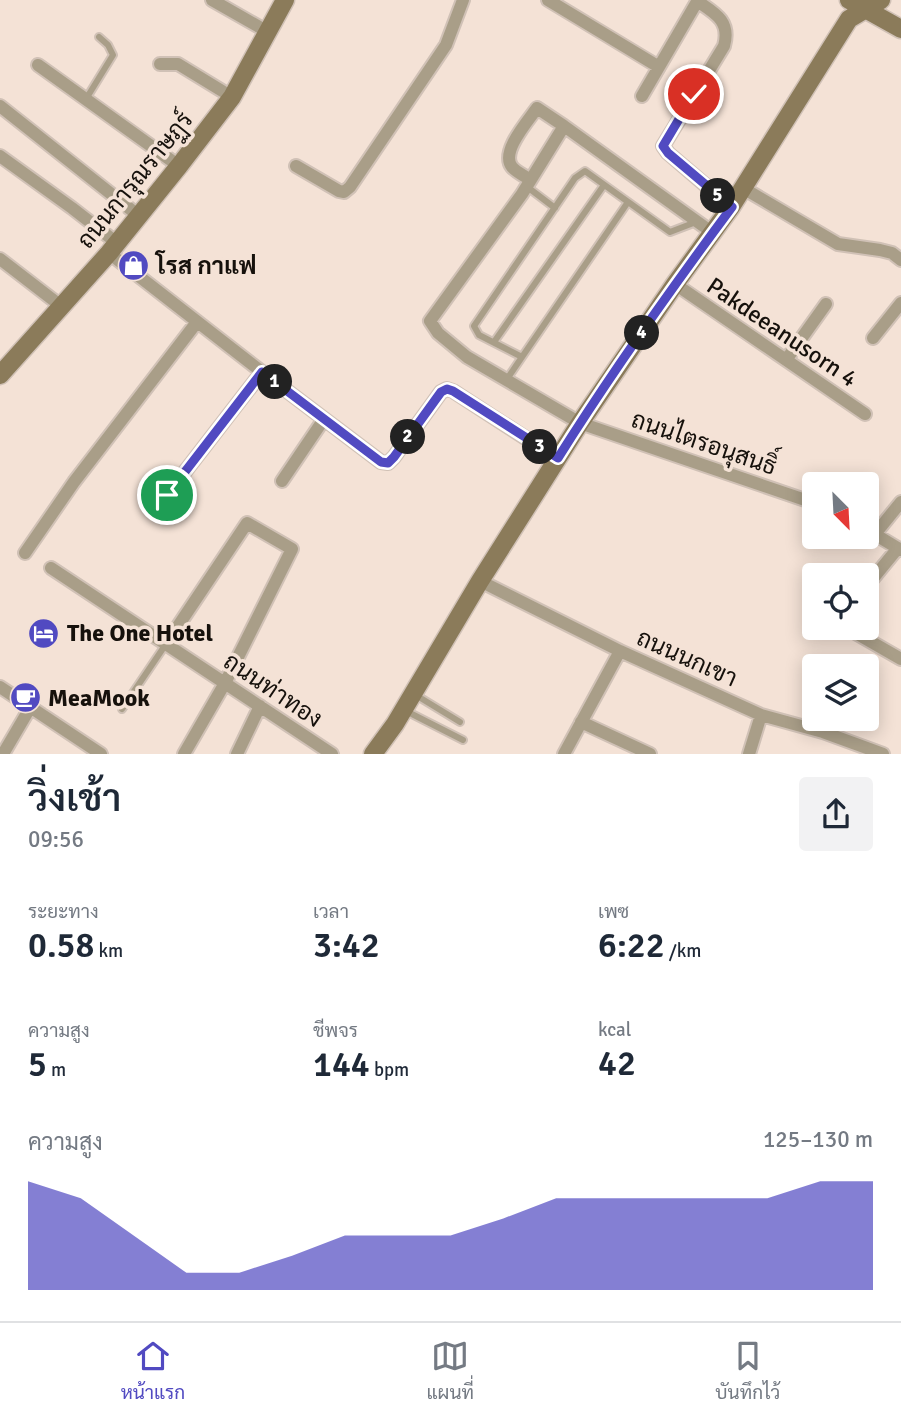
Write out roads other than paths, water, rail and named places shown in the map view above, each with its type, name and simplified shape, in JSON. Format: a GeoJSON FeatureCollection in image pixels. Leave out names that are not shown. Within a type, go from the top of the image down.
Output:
{"type":"FeatureCollection","features":[{"type":"Feature","properties":{"kind":"street"},"geometry":{"type":"LineString","coordinates":[[212,0],[268,32]]}},
{"type":"Feature","properties":{"kind":"street","name":"ถนนการุณราษฏร์"},"geometry":{"type":"LineString","coordinates":[[0,375],[113,248],[232,97],[285,0]]}},
{"type":"Feature","properties":{"kind":"street"},"geometry":{"type":"LineString","coordinates":[[296,166],[339,191],[344,192],[350,187],[446,45],[463,0]]}},
{"type":"Feature","properties":{"kind":"street"},"geometry":{"type":"LineString","coordinates":[[548,0],[659,67]]}},
{"type":"Feature","properties":{"kind":"street"},"geometry":{"type":"LineString","coordinates":[[849,0],[874,5],[901,29]]}},
{"type":"Feature","properties":{"kind":"street"},"geometry":{"type":"LineString","coordinates":[[642,96],[698,1],[722,21],[726,29],[724,46],[663,146],[732,207]]}},
{"type":"Feature","properties":{"kind":"street"},"geometry":{"type":"LineString","coordinates":[[373,754],[403,710],[480,581],[580,423],[675,284],[732,207],[849,19],[874,5]]}},
{"type":"Feature","properties":{"kind":"street"},"geometry":{"type":"LineString","coordinates":[[160,64],[178,64],[232,97]]}},
{"type":"Feature","properties":{"kind":"street"},"geometry":{"type":"LineString","coordinates":[[38,65],[179,166]]}},
{"type":"Feature","properties":{"kind":"street"},"geometry":{"type":"LineString","coordinates":[[0,106],[139,216]]}},
{"type":"Feature","properties":{"kind":"street"},"geometry":{"type":"LineString","coordinates":[[564,126],[528,183],[509,161],[510,149],[537,108],[564,126],[713,233]]}},
{"type":"Feature","properties":{"kind":"street"},"geometry":{"type":"LineString","coordinates":[[0,156],[72,208],[197,322],[381,462],[388,463],[394,457],[441,392],[447,389],[558,458]]}},
{"type":"Feature","properties":{"kind":"street","name":"ถนนไตรอนุสนธิ์"},"geometry":{"type":"LineString","coordinates":[[528,183],[430,321],[438,333],[467,356],[580,423],[802,499]]}},
{"type":"Feature","properties":{"kind":"street"},"geometry":{"type":"LineString","coordinates":[[743,188],[838,244],[892,253],[901,260]]}},
{"type":"Feature","properties":{"kind":"street"},"geometry":{"type":"LineString","coordinates":[[0,259],[61,306]]}},
{"type":"Feature","properties":{"kind":"street","name":"Pakdeeanusorn 4"},"geometry":{"type":"LineString","coordinates":[[675,284],[865,414]]}},
{"type":"Feature","properties":{"kind":"street"},"geometry":{"type":"LineString","coordinates":[[873,338],[901,303]]}},
{"type":"Feature","properties":{"kind":"street"},"geometry":{"type":"LineString","coordinates":[[786,360],[826,304]]}},
{"type":"Feature","properties":{"kind":"street"},"geometry":{"type":"LineString","coordinates":[[25,553],[74,482],[197,322]]}},
{"type":"Feature","properties":{"kind":"street"},"geometry":{"type":"LineString","coordinates":[[167,495],[262,372]]}},
{"type":"Feature","properties":{"kind":"street"},"geometry":{"type":"LineString","coordinates":[[282,481],[324,419]]}},
{"type":"Feature","properties":{"kind":"street"},"geometry":{"type":"LineString","coordinates":[[879,523],[901,502]]}},
{"type":"Feature","properties":{"kind":"street"},"geometry":{"type":"LineString","coordinates":[[166,644],[247,523],[292,549],[225,683],[184,754]]}},
{"type":"Feature","properties":{"kind":"street"},"geometry":{"type":"LineString","coordinates":[[879,537],[900,549],[879,572]]}},
{"type":"Feature","properties":{"kind":"street","name":"ถนนท่าทอง"},"geometry":{"type":"LineString","coordinates":[[51,568],[332,754]]}},
{"type":"Feature","properties":{"kind":"street","name":"ถนนนกเขา"},"geometry":{"type":"LineString","coordinates":[[480,581],[620,651],[761,715],[823,732],[883,754]]}},
{"type":"Feature","properties":{"kind":"street"},"geometry":{"type":"LineString","coordinates":[[868,640],[901,659]]}},
{"type":"Feature","properties":{"kind":"street"},"geometry":{"type":"LineString","coordinates":[[565,754],[620,651]]}},
{"type":"Feature","properties":{"kind":"street"},"geometry":{"type":"LineString","coordinates":[[0,687],[97,753]]}},
{"type":"Feature","properties":{"kind":"street"},"geometry":{"type":"LineString","coordinates":[[237,754],[260,706]]}},
{"type":"Feature","properties":{"kind":"street"},"geometry":{"type":"LineString","coordinates":[[3,754],[30,708]]}},
{"type":"Feature","properties":{"kind":"street"},"geometry":{"type":"LineString","coordinates":[[749,754],[761,715]]}},
{"type":"Feature","properties":{"kind":"street"},"geometry":{"type":"LineString","coordinates":[[581,723],[650,754]]}},
{"type":"Feature","properties":{"kind":"lane"},"geometry":{"type":"LineString","coordinates":[[86,99],[113,55],[108,45],[99,37]]}},
{"type":"Feature","properties":{"kind":"lane"},"geometry":{"type":"LineString","coordinates":[[522,357],[479,335],[474,326],[575,178],[585,171],[670,232],[697,221]]}},
{"type":"Feature","properties":{"kind":"lane"},"geometry":{"type":"LineString","coordinates":[[528,183],[555,208]]}},
{"type":"Feature","properties":{"kind":"lane"},"geometry":{"type":"LineString","coordinates":[[494,342],[604,185]]}},
{"type":"Feature","properties":{"kind":"lane"},"geometry":{"type":"LineString","coordinates":[[507,379],[628,202]]}},
{"type":"Feature","properties":{"kind":"lane"},"geometry":{"type":"LineString","coordinates":[[122,709],[166,644]]}},
{"type":"Feature","properties":{"kind":"lane"},"geometry":{"type":"LineString","coordinates":[[413,693],[460,722]]}},
{"type":"Feature","properties":{"kind":"lane"},"geometry":{"type":"LineString","coordinates":[[403,710],[463,740]]}},
{"type":"Feature","properties":{"kind":"place","name":"โรส กาแฟ"},"geometry":{"type":"Point","coordinates":[133,266]}},
{"type":"Feature","properties":{"kind":"place","name":"The One Hotel"},"geometry":{"type":"Point","coordinates":[44,633]}},
{"type":"Feature","properties":{"kind":"place","name":"MeaMook"},"geometry":{"type":"Point","coordinates":[25,698]}}]}
